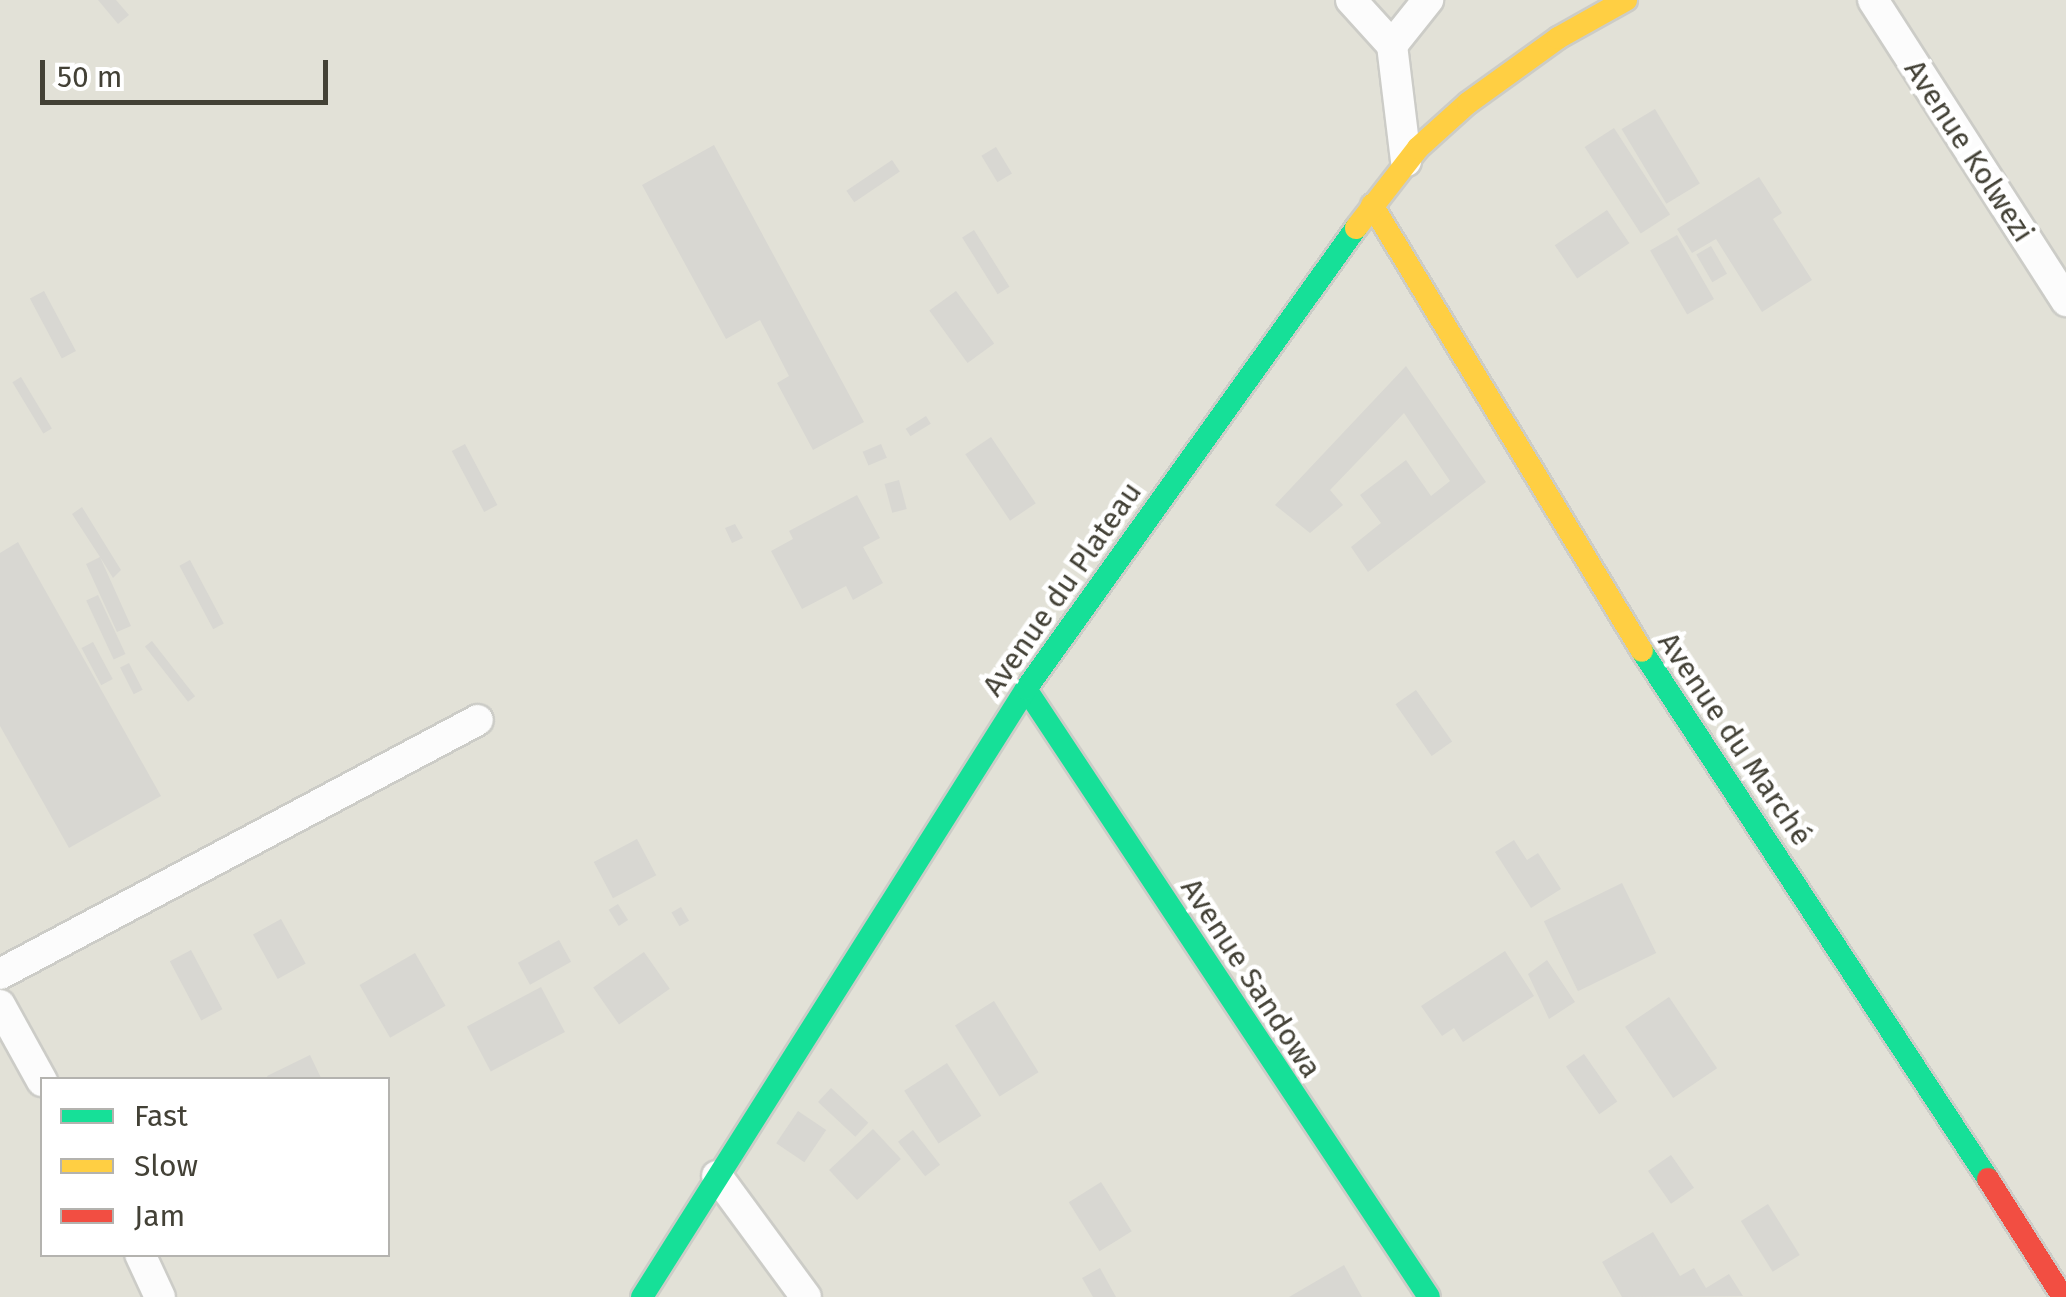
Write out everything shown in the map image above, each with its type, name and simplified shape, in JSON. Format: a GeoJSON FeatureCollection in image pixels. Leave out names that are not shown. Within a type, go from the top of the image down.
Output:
{"type":"FeatureCollection","features":[{"type":"Feature","properties":{"kind":"street"},"geometry":{"type":"LineString","coordinates":[[1351,0],[1392,45],[1406,161]]}},
{"type":"Feature","properties":{"kind":"street"},"geometry":{"type":"LineString","coordinates":[[1392,45],[1428,0]]}},
{"type":"Feature","properties":{"kind":"street","name":"Avenue du Plateau"},"geometry":{"type":"LineString","coordinates":[[642,1297],[1026,688],[1372,205],[1406,161],[1513,70],[1626,0]]}},
{"type":"Feature","properties":{"kind":"street","name":"Avenue Kolwezi"},"geometry":{"type":"LineString","coordinates":[[1873,0],[2066,301]]}},
{"type":"Feature","properties":{"kind":"street","name":"Avenue du Marché"},"geometry":{"type":"LineString","coordinates":[[1372,205],[1677,710],[1886,1019],[2063,1297]]}},
{"type":"Feature","properties":{"kind":"street","name":"Avenue Sandowa"},"geometry":{"type":"LineString","coordinates":[[1026,688],[1429,1297]]}},
{"type":"Feature","properties":{"kind":"street"},"geometry":{"type":"LineString","coordinates":[[0,974],[478,720]]}},
{"type":"Feature","properties":{"kind":"street"},"geometry":{"type":"LineString","coordinates":[[0,1005],[40,1077]]}},
{"type":"Feature","properties":{"kind":"street"},"geometry":{"type":"LineString","coordinates":[[717,1176],[806,1297]]}},
{"type":"Feature","properties":{"kind":"street"},"geometry":{"type":"LineString","coordinates":[[141,1257],[160,1297]]}},
{"type":"Feature","properties":{"kind":"shaded area"},"geometry":{"type":"Polygon","coordinates":[[[0,0],[2066,0],[2066,1297],[0,1297],[0,0]]]}},
{"type":"Feature","properties":{"kind":"building"},"geometry":{"type":"Polygon","coordinates":[[[98,0],[116,0],[129,15],[118,24],[98,0]]]}},
{"type":"Feature","properties":{"kind":"building"},"geometry":{"type":"Polygon","coordinates":[[[1655,109],[1700,184],[1666,204],[1622,129],[1655,109]]]}},
{"type":"Feature","properties":{"kind":"building"},"geometry":{"type":"Polygon","coordinates":[[[1614,128],[1670,214],[1641,233],[1585,147],[1614,128]]]}},
{"type":"Feature","properties":{"kind":"building"},"geometry":{"type":"Polygon","coordinates":[[[714,145],[864,422],[813,450],[777,383],[789,376],[760,320],[726,339],[642,185],[714,145]]]}},
{"type":"Feature","properties":{"kind":"building"},"geometry":{"type":"Polygon","coordinates":[[[996,147],[1012,174],[997,182],[981,156],[996,147]]]}},
{"type":"Feature","properties":{"kind":"building"},"geometry":{"type":"Polygon","coordinates":[[[892,160],[900,172],[854,202],[846,191],[892,160]]]}},
{"type":"Feature","properties":{"kind":"building"},"geometry":{"type":"Polygon","coordinates":[[[1759,177],[1782,213],[1773,219],[1812,280],[1762,312],[1716,239],[1692,253],[1677,229],[1759,177]]]}},
{"type":"Feature","properties":{"kind":"building"},"geometry":{"type":"Polygon","coordinates":[[[1607,210],[1629,243],[1577,278],[1555,245],[1607,210]]]}},
{"type":"Feature","properties":{"kind":"building"},"geometry":{"type":"Polygon","coordinates":[[[974,230],[1010,287],[998,294],[962,237],[974,230]]]}},
{"type":"Feature","properties":{"kind":"building"},"geometry":{"type":"Polygon","coordinates":[[[1677,235],[1714,299],[1687,315],[1650,250],[1677,235]]]}},
{"type":"Feature","properties":{"kind":"building"},"geometry":{"type":"Polygon","coordinates":[[[1711,246],[1727,274],[1712,282],[1696,254],[1711,246]]]}},
{"type":"Feature","properties":{"kind":"building"},"geometry":{"type":"Polygon","coordinates":[[[44,291],[76,351],[62,359],[30,299],[44,291]]]}},
{"type":"Feature","properties":{"kind":"building"},"geometry":{"type":"Polygon","coordinates":[[[956,291],[994,344],[968,363],[929,310],[956,291]]]}},
{"type":"Feature","properties":{"kind":"building"},"geometry":{"type":"Polygon","coordinates":[[[1406,366],[1486,482],[1368,572],[1351,547],[1381,523],[1360,495],[1406,460],[1431,496],[1450,481],[1404,413],[1330,490],[1343,505],[1310,533],[1275,505],[1406,366]]]}},
{"type":"Feature","properties":{"kind":"building"},"geometry":{"type":"Polygon","coordinates":[[[21,377],[52,428],[43,434],[12,382],[21,377]]]}},
{"type":"Feature","properties":{"kind":"building"},"geometry":{"type":"Polygon","coordinates":[[[926,416],[931,424],[910,436],[906,429],[926,416]]]}},
{"type":"Feature","properties":{"kind":"building"},"geometry":{"type":"Polygon","coordinates":[[[991,437],[1036,503],[1010,521],[965,454],[991,437]]]}},
{"type":"Feature","properties":{"kind":"building"},"geometry":{"type":"Polygon","coordinates":[[[465,444],[497,505],[484,512],[452,451],[465,444]]]}},
{"type":"Feature","properties":{"kind":"building"},"geometry":{"type":"Polygon","coordinates":[[[881,444],[887,458],[868,466],[863,452],[881,444]]]}},
{"type":"Feature","properties":{"kind":"building"},"geometry":{"type":"Polygon","coordinates":[[[899,480],[907,509],[892,513],[885,484],[899,480]]]}},
{"type":"Feature","properties":{"kind":"building"},"geometry":{"type":"Polygon","coordinates":[[[857,495],[880,538],[863,547],[883,583],[853,600],[846,586],[802,609],[771,551],[793,539],[789,531],[857,495]]]}},
{"type":"Feature","properties":{"kind":"building"},"geometry":{"type":"Polygon","coordinates":[[[82,507],[121,570],[113,578],[72,514],[82,507]]]}},
{"type":"Feature","properties":{"kind":"building"},"geometry":{"type":"Polygon","coordinates":[[[735,524],[743,538],[732,543],[725,528],[735,524]]]}},
{"type":"Feature","properties":{"kind":"building"},"geometry":{"type":"Polygon","coordinates":[[[18,542],[161,796],[69,848],[0,726],[0,553],[18,542]]]}},
{"type":"Feature","properties":{"kind":"building"},"geometry":{"type":"Polygon","coordinates":[[[100,557],[131,626],[117,632],[86,564],[100,557]]]}},
{"type":"Feature","properties":{"kind":"building"},"geometry":{"type":"Polygon","coordinates":[[[190,560],[224,624],[213,629],[179,566],[190,560]]]}},
{"type":"Feature","properties":{"kind":"building"},"geometry":{"type":"Polygon","coordinates":[[[98,595],[125,654],[114,659],[86,600],[98,595]]]}},
{"type":"Feature","properties":{"kind":"building"},"geometry":{"type":"Polygon","coordinates":[[[152,641],[195,696],[188,702],[145,647],[152,641]]]}},
{"type":"Feature","properties":{"kind":"building"},"geometry":{"type":"Polygon","coordinates":[[[93,642],[113,679],[101,685],[82,648],[93,642]]]}},
{"type":"Feature","properties":{"kind":"building"},"geometry":{"type":"Polygon","coordinates":[[[129,663],[143,690],[134,694],[120,668],[129,663]]]}},
{"type":"Feature","properties":{"kind":"building"},"geometry":{"type":"Polygon","coordinates":[[[1416,690],[1452,742],[1432,756],[1396,704],[1416,690]]]}},
{"type":"Feature","properties":{"kind":"building"},"geometry":{"type":"Polygon","coordinates":[[[637,839],[656,875],[613,898],[594,862],[637,839]]]}},
{"type":"Feature","properties":{"kind":"building"},"geometry":{"type":"Polygon","coordinates":[[[1514,840],[1527,860],[1538,853],[1561,889],[1531,908],[1495,852],[1514,840]]]}},
{"type":"Feature","properties":{"kind":"building"},"geometry":{"type":"Polygon","coordinates":[[[1622,883],[1656,953],[1578,991],[1544,921],[1622,883]]]}},
{"type":"Feature","properties":{"kind":"building"},"geometry":{"type":"Polygon","coordinates":[[[618,904],[628,920],[619,926],[609,910],[618,904]]]}},
{"type":"Feature","properties":{"kind":"building"},"geometry":{"type":"Polygon","coordinates":[[[681,907],[689,921],[679,926],[671,912],[681,907]]]}},
{"type":"Feature","properties":{"kind":"building"},"geometry":{"type":"Polygon","coordinates":[[[281,919],[306,964],[278,979],[253,935],[281,919]]]}},
{"type":"Feature","properties":{"kind":"building"},"geometry":{"type":"Polygon","coordinates":[[[559,940],[571,962],[530,985],[518,963],[559,940]]]}},
{"type":"Feature","properties":{"kind":"building"},"geometry":{"type":"Polygon","coordinates":[[[191,950],[222,1009],[201,1020],[170,961],[191,950]]]}},
{"type":"Feature","properties":{"kind":"building"},"geometry":{"type":"Polygon","coordinates":[[[1505,951],[1534,996],[1463,1042],[1454,1028],[1442,1036],[1421,1006],[1505,951]]]}},
{"type":"Feature","properties":{"kind":"building"},"geometry":{"type":"Polygon","coordinates":[[[644,952],[670,989],[619,1024],[593,988],[644,952]]]}},
{"type":"Feature","properties":{"kind":"building"},"geometry":{"type":"Polygon","coordinates":[[[415,953],[446,1006],[390,1038],[360,985],[415,953]]]}},
{"type":"Feature","properties":{"kind":"building"},"geometry":{"type":"Polygon","coordinates":[[[1547,960],[1575,1002],[1549,1019],[1528,974],[1547,960]]]}},
{"type":"Feature","properties":{"kind":"building"},"geometry":{"type":"Polygon","coordinates":[[[541,987],[565,1032],[491,1071],[467,1026],[541,987]]]}},
{"type":"Feature","properties":{"kind":"building"},"geometry":{"type":"Polygon","coordinates":[[[1669,997],[1717,1068],[1673,1098],[1625,1027],[1669,997]]]}},
{"type":"Feature","properties":{"kind":"building"},"geometry":{"type":"Polygon","coordinates":[[[994,1001],[1039,1072],[1000,1097],[955,1025],[994,1001]]]}},
{"type":"Feature","properties":{"kind":"building"},"geometry":{"type":"Polygon","coordinates":[[[1584,1054],[1617,1102],[1599,1114],[1566,1067],[1584,1054]]]}},
{"type":"Feature","properties":{"kind":"building"},"geometry":{"type":"Polygon","coordinates":[[[310,1055],[321,1077],[268,1077],[310,1055]]]}},
{"type":"Feature","properties":{"kind":"building"},"geometry":{"type":"Polygon","coordinates":[[[947,1063],[981,1116],[939,1144],[904,1091],[947,1063]]]}},
{"type":"Feature","properties":{"kind":"building"},"geometry":{"type":"Polygon","coordinates":[[[831,1088],[868,1123],[855,1137],[818,1102],[831,1088]]]}},
{"type":"Feature","properties":{"kind":"building"},"geometry":{"type":"Polygon","coordinates":[[[798,1111],[826,1130],[804,1162],[776,1143],[798,1111]]]}},
{"type":"Feature","properties":{"kind":"building"},"geometry":{"type":"Polygon","coordinates":[[[873,1129],[901,1159],[857,1200],[829,1170],[873,1129]]]}},
{"type":"Feature","properties":{"kind":"building"},"geometry":{"type":"Polygon","coordinates":[[[913,1130],[940,1165],[925,1176],[898,1142],[913,1130]]]}},
{"type":"Feature","properties":{"kind":"building"},"geometry":{"type":"Polygon","coordinates":[[[1671,1155],[1694,1188],[1671,1204],[1648,1171],[1671,1155]]]}},
{"type":"Feature","properties":{"kind":"building"},"geometry":{"type":"Polygon","coordinates":[[[1101,1182],[1132,1231],[1100,1251],[1069,1202],[1101,1182]]]}},
{"type":"Feature","properties":{"kind":"building"},"geometry":{"type":"Polygon","coordinates":[[[1768,1204],[1800,1255],[1773,1272],[1741,1221],[1768,1204]]]}},
{"type":"Feature","properties":{"kind":"building"},"geometry":{"type":"Polygon","coordinates":[[[1653,1232],[1680,1276],[1694,1268],[1706,1288],[1729,1274],[1743,1296],[1622,1297],[1602,1262],[1653,1232]]]}},
{"type":"Feature","properties":{"kind":"building"},"geometry":{"type":"Polygon","coordinates":[[[1344,1265],[1362,1297],[1289,1297],[1344,1265]]]}},
{"type":"Feature","properties":{"kind":"building"},"geometry":{"type":"Polygon","coordinates":[[[1100,1268],[1116,1297],[1093,1297],[1082,1278],[1100,1268]]]}},
{"type":"Feature","properties":{"kind":"traffic: fast"},"geometry":{"type":"LineString","coordinates":[[642,1297],[1026,689],[1356,228]]}},
{"type":"Feature","properties":{"kind":"traffic: fast"},"geometry":{"type":"LineString","coordinates":[[1642,651],[1988,1179]]}},
{"type":"Feature","properties":{"kind":"traffic: fast"},"geometry":{"type":"LineString","coordinates":[[1026,689],[1429,1297]]}},
{"type":"Feature","properties":{"kind":"traffic: slow"},"geometry":{"type":"LineString","coordinates":[[1356,228],[1418,148],[1468,103],[1558,38],[1626,0]]}},
{"type":"Feature","properties":{"kind":"traffic: slow"},"geometry":{"type":"LineString","coordinates":[[1372,205],[1642,651]]}},
{"type":"Feature","properties":{"kind":"traffic: jam"},"geometry":{"type":"LineString","coordinates":[[1988,1179],[2063,1297]]}}]}
